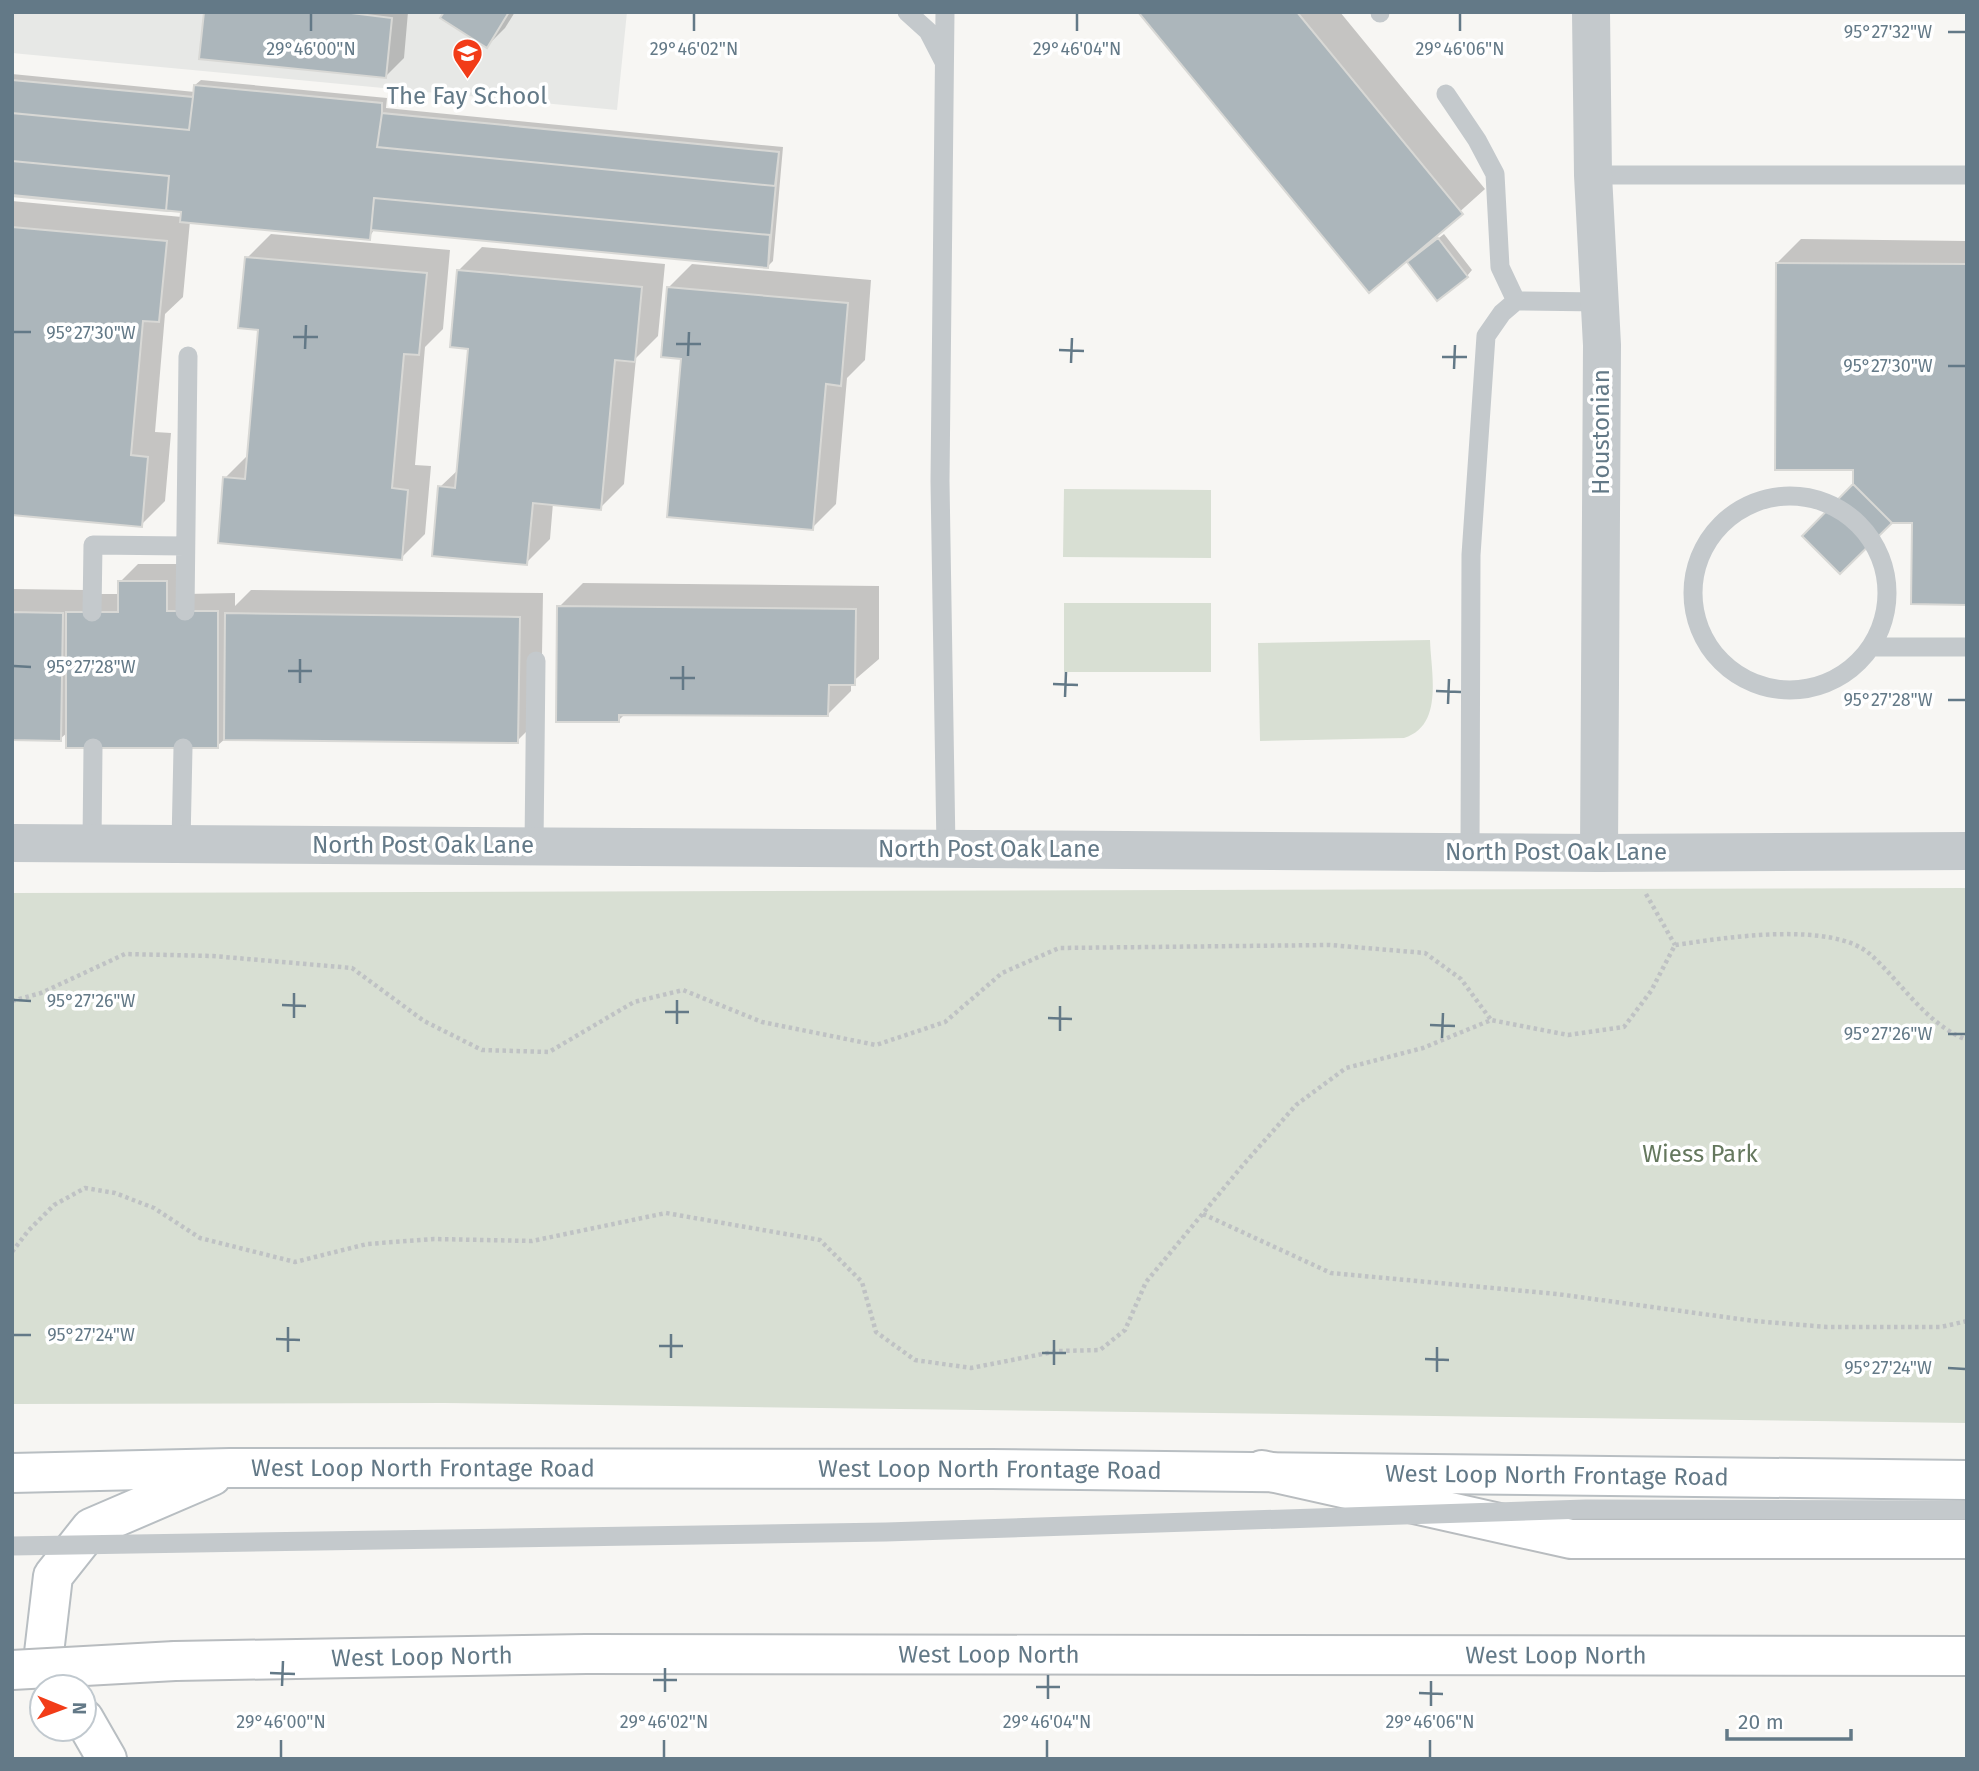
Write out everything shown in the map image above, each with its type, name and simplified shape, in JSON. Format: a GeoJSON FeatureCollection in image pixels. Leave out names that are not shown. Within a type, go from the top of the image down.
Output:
{"type":"FeatureCollection","features":[{"type":"Feature","properties":{"kind":"main road","name":"West Loop North Frontage Road"},"geometry":{"type":"LineString","coordinates":[[18,1472],[230,1468],[1262,1470],[1967,1480]]}},
{"type":"Feature","properties":{"kind":"main road"},"geometry":{"type":"LineString","coordinates":[[56,1673],[44,1653],[53,1576],[91,1528],[230,1468]]}},
{"type":"Feature","properties":{"kind":"main road"},"geometry":{"type":"LineString","coordinates":[[1262,1470],[1571,1539],[1967,1539]]}},
{"type":"Feature","properties":{"kind":"main road","name":"West Loop North"},"geometry":{"type":"LineString","coordinates":[[12,1670],[175,1661],[586,1654],[1967,1656]]}},
{"type":"Feature","properties":{"kind":"main road"},"geometry":{"type":"LineString","coordinates":[[98,1743],[107,1759]]}},
{"type":"Feature","properties":{"kind":"street","name":"Houstonian"},"geometry":{"type":"LineString","coordinates":[[1591,12],[1593,175],[1600,302],[1611,853]]}},
{"type":"Feature","properties":{"kind":"street","name":"North Post Oak Lane"},"geometry":{"type":"LineString","coordinates":[[12,843],[1611,853],[1967,851]]}},
{"type":"Feature","properties":{"kind":"lane"},"geometry":{"type":"LineString","coordinates":[[907,12],[928,31],[946,66]]}},
{"type":"Feature","properties":{"kind":"lane"},"geometry":{"type":"LineString","coordinates":[[945,12],[940,481],[946,848]]}},
{"type":"Feature","properties":{"kind":"lane"},"geometry":{"type":"LineString","coordinates":[[1446,94],[1477,139],[1495,174],[1500,267],[1516,301]]}},
{"type":"Feature","properties":{"kind":"lane"},"geometry":{"type":"LineString","coordinates":[[1593,175],[1967,175]]}},
{"type":"Feature","properties":{"kind":"lane"},"geometry":{"type":"LineString","coordinates":[[1470,852],[1471,555],[1486,336],[1502,313],[1516,301],[1600,302]]}},
{"type":"Feature","properties":{"kind":"lane"},"geometry":{"type":"LineString","coordinates":[[185,611],[188,356]]}},
{"type":"Feature","properties":{"kind":"lane"},"geometry":{"type":"LineString","coordinates":[[1871,648],[1883,621],[1886,601],[1882,563],[1869,537],[1849,516],[1824,502],[1796,496],[1767,498],[1740,510],[1717,528],[1701,552],[1693,581],[1694,610],[1700,628],[1719,661],[1742,679],[1770,689],[1798,691],[1827,684],[1851,669],[1871,648],[1967,647]]}},
{"type":"Feature","properties":{"kind":"lane"},"geometry":{"type":"LineString","coordinates":[[92,612],[93,545],[185,546]]}},
{"type":"Feature","properties":{"kind":"lane"},"geometry":{"type":"LineString","coordinates":[[534,846],[536,661]]}},
{"type":"Feature","properties":{"kind":"lane"},"geometry":{"type":"LineString","coordinates":[[92,843],[93,748]]}},
{"type":"Feature","properties":{"kind":"lane"},"geometry":{"type":"LineString","coordinates":[[181,844],[183,748]]}},
{"type":"Feature","properties":{"kind":"lane"},"geometry":{"type":"LineString","coordinates":[[12,1546],[872,1532],[1586,1509],[1967,1510]]}},
{"type":"Feature","properties":{"kind":"path"},"geometry":{"type":"LineString","coordinates":[[1611,853],[1675,945]]}},
{"type":"Feature","properties":{"kind":"path"},"geometry":{"type":"LineString","coordinates":[[1675,945],[1742,935],[1798,934],[1851,942],[1869,953],[1922,1009],[1954,1035],[1967,1040]]}},
{"type":"Feature","properties":{"kind":"path"},"geometry":{"type":"LineString","coordinates":[[12,1001],[41,993],[125,954],[213,956],[352,968],[424,1021],[482,1050],[548,1052],[634,1002],[683,990],[762,1022],[876,1045],[945,1022],[1002,973],[1059,948],[1330,945],[1425,953],[1461,979],[1492,1020]]}},
{"type":"Feature","properties":{"kind":"path"},"geometry":{"type":"LineString","coordinates":[[12,1252],[54,1205],[85,1188],[115,1193],[153,1208],[200,1238],[295,1262],[367,1244],[433,1239],[532,1241],[666,1213],[820,1240],[862,1282],[876,1332],[915,1360],[971,1368],[1058,1351],[1100,1350],[1125,1330],[1146,1282],[1296,1105],[1346,1068],[1423,1048],[1492,1020],[1568,1035],[1624,1027],[1651,991],[1675,945]]}},
{"type":"Feature","properties":{"kind":"path"},"geometry":{"type":"LineString","coordinates":[[1203,1214],[1331,1273],[1557,1294],[1754,1321],[1815,1326],[1941,1327],[1967,1321]]}},
{"type":"Feature","properties":{"kind":"shaded area","name":"The Fay School"},"geometry":{"type":"Polygon","coordinates":[[[12,12],[627,12],[617,110],[12,53],[12,12]]]}},
{"type":"Feature","properties":{"kind":"green space"},"geometry":{"type":"Polygon","coordinates":[[[1064,489],[1211,490],[1211,558],[1063,557],[1064,489]]]}},
{"type":"Feature","properties":{"kind":"green space"},"geometry":{"type":"Polygon","coordinates":[[[1064,603],[1211,603],[1211,672],[1064,672],[1064,603]]]}},
{"type":"Feature","properties":{"kind":"green space"},"geometry":{"type":"Polygon","coordinates":[[[1430,640],[1432,697],[1425,722],[1417,732],[1404,738],[1260,741],[1258,643],[1430,640]]]}},
{"type":"Feature","properties":{"kind":"green space","name":"Wiess Park"},"geometry":{"type":"Polygon","coordinates":[[[1967,888],[1967,1423],[444,1403],[12,1404],[12,893],[1967,888]]]}},
{"type":"Feature","properties":{"kind":"building"},"geometry":{"type":"Polygon","coordinates":[[[204,12],[343,12],[392,18],[386,78],[199,59],[204,12]]]}},
{"type":"Feature","properties":{"kind":"building"},"geometry":{"type":"Polygon","coordinates":[[[444,12],[509,12],[487,48],[440,18],[444,12]]]}},
{"type":"Feature","properties":{"kind":"building"},"geometry":{"type":"Polygon","coordinates":[[[1138,12],[1297,12],[1463,214],[1369,293],[1138,12]]]}},
{"type":"Feature","properties":{"kind":"building"},"geometry":{"type":"Polygon","coordinates":[[[12,80],[193,97],[189,130],[12,113],[12,80]]]}},
{"type":"Feature","properties":{"kind":"building"},"geometry":{"type":"Polygon","coordinates":[[[12,80],[193,97],[194,85],[382,103],[382,113],[779,152],[768,268],[371,230],[370,240],[180,222],[181,212],[12,195],[12,80]]]}},
{"type":"Feature","properties":{"kind":"building"},"geometry":{"type":"Polygon","coordinates":[[[382,113],[779,152],[775,186],[377,147],[382,113]]]}},
{"type":"Feature","properties":{"kind":"building"},"geometry":{"type":"Polygon","coordinates":[[[12,161],[169,176],[166,211],[12,196],[12,161]]]}},
{"type":"Feature","properties":{"kind":"building"},"geometry":{"type":"Polygon","coordinates":[[[374,198],[770,235],[768,268],[371,230],[374,198]]]}},
{"type":"Feature","properties":{"kind":"building"},"geometry":{"type":"Polygon","coordinates":[[[12,227],[167,241],[159,322],[143,321],[131,455],[148,457],[142,527],[12,515],[12,227]]]}},
{"type":"Feature","properties":{"kind":"building"},"geometry":{"type":"Polygon","coordinates":[[[1438,238],[1468,277],[1437,301],[1407,262],[1438,238]]]}},
{"type":"Feature","properties":{"kind":"building"},"geometry":{"type":"Polygon","coordinates":[[[245,257],[427,273],[419,355],[404,354],[392,488],[408,490],[402,560],[218,543],[223,477],[245,479],[258,330],[238,328],[245,257]]]}},
{"type":"Feature","properties":{"kind":"building"},"geometry":{"type":"Polygon","coordinates":[[[1776,263],[1967,264],[1967,605],[1911,604],[1912,523],[1892,523],[1853,484],[1853,470],[1775,470],[1776,263]]]}},
{"type":"Feature","properties":{"kind":"building"},"geometry":{"type":"Polygon","coordinates":[[[457,270],[642,287],[635,362],[615,360],[601,510],[533,503],[527,565],[432,556],[438,486],[455,488],[468,349],[450,347],[457,270]]]}},
{"type":"Feature","properties":{"kind":"building"},"geometry":{"type":"Polygon","coordinates":[[[667,287],[848,303],[841,386],[826,384],[813,530],[667,517],[681,359],[661,357],[667,287]]]}},
{"type":"Feature","properties":{"kind":"building"},"geometry":{"type":"Polygon","coordinates":[[[1853,484],[1892,523],[1840,574],[1802,536],[1853,484]]]}},
{"type":"Feature","properties":{"kind":"building"},"geometry":{"type":"Polygon","coordinates":[[[118,581],[167,581],[167,611],[218,611],[218,748],[66,748],[66,612],[118,612],[118,581]]]}},
{"type":"Feature","properties":{"kind":"building"},"geometry":{"type":"Polygon","coordinates":[[[557,606],[856,609],[855,685],[829,685],[828,716],[619,715],[619,722],[556,722],[557,606]]]}},
{"type":"Feature","properties":{"kind":"building"},"geometry":{"type":"Polygon","coordinates":[[[12,612],[63,613],[61,741],[12,740],[12,612]]]}},
{"type":"Feature","properties":{"kind":"building"},"geometry":{"type":"Polygon","coordinates":[[[225,613],[520,617],[518,743],[224,740],[225,613]]]}},
{"type":"Feature","properties":{"kind":"place","name":"The Fay School"},"geometry":{"type":"Point","coordinates":[467,81]}}]}
